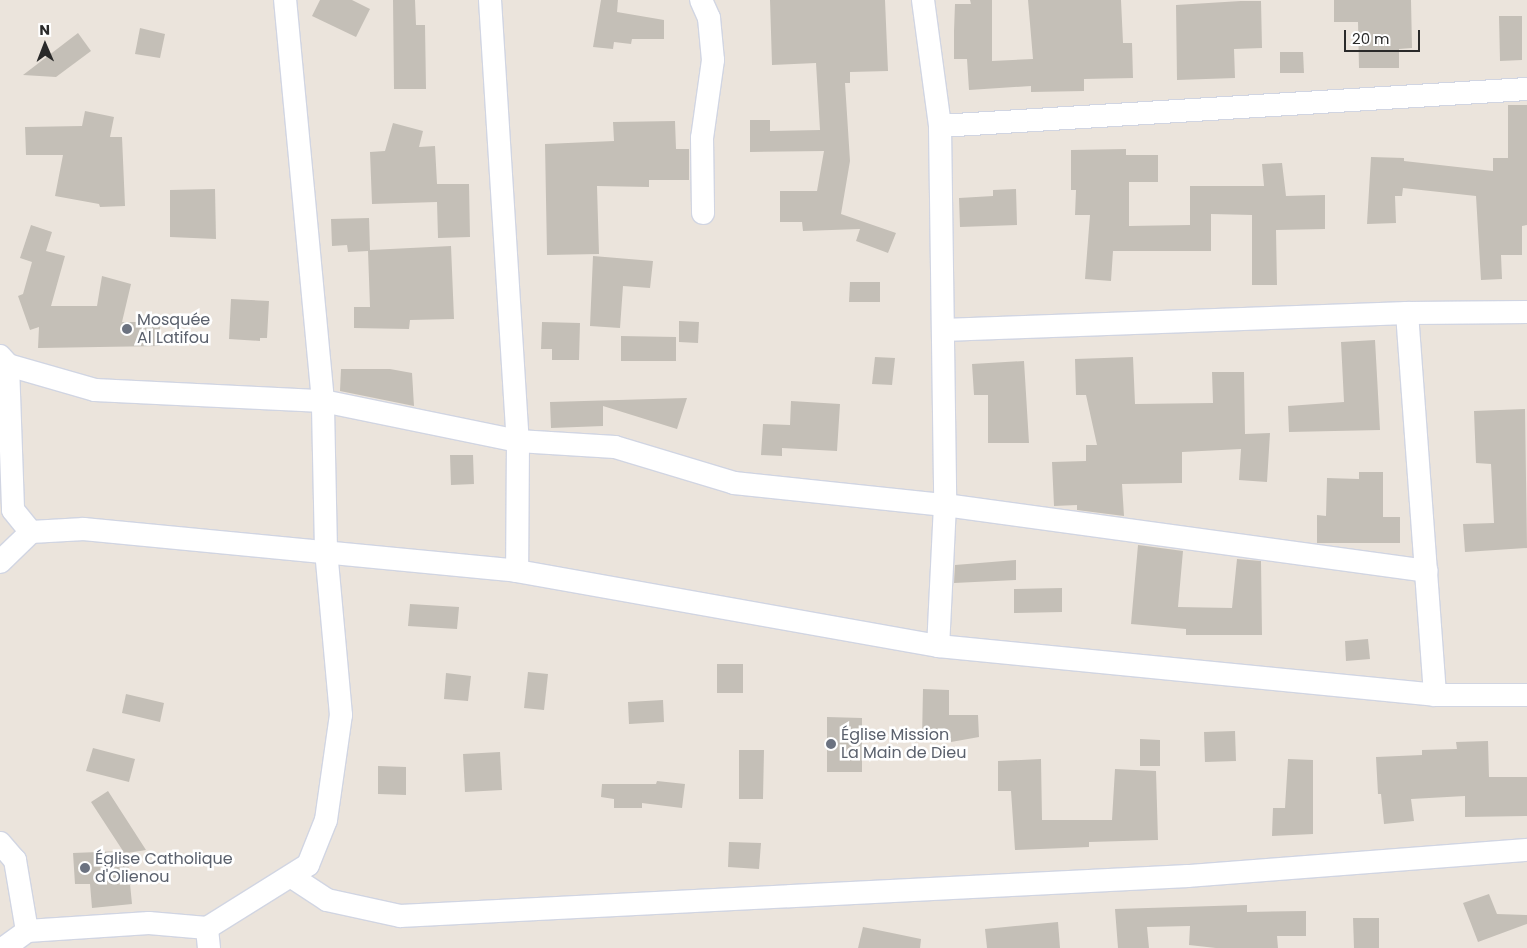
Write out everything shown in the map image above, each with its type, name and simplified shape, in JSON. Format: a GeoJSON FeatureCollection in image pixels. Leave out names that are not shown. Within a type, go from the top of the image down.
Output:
{"type":"FeatureCollection","features":[{"type":"Feature","properties":{"kind":"street"},"geometry":{"type":"LineString","coordinates":[[4,948],[27,931],[149,923],[208,938],[308,865],[326,820],[341,715],[326,550],[323,401],[285,0]]}},
{"type":"Feature","properties":{"kind":"street"},"geometry":{"type":"LineString","coordinates":[[490,0],[518,441],[517,571]]}},
{"type":"Feature","properties":{"kind":"street"},"geometry":{"type":"LineString","coordinates":[[701,0],[709,18],[713,60],[702,138],[703,213]]}},
{"type":"Feature","properties":{"kind":"street"},"geometry":{"type":"LineString","coordinates":[[923,0],[940,126],[945,505],[938,646]]}},
{"type":"Feature","properties":{"kind":"street"},"geometry":{"type":"LineString","coordinates":[[940,126],[1527,89]]}},
{"type":"Feature","properties":{"kind":"street"},"geometry":{"type":"LineString","coordinates":[[943,330],[1407,313],[1527,312]]}},
{"type":"Feature","properties":{"kind":"street"},"geometry":{"type":"LineString","coordinates":[[1407,313],[1428,571],[1435,695]]}},
{"type":"Feature","properties":{"kind":"street"},"geometry":{"type":"LineString","coordinates":[[31,532],[13,510],[4,360],[95,390],[323,401],[518,441],[615,447],[734,483],[945,505],[1428,571]]}},
{"type":"Feature","properties":{"kind":"street"},"geometry":{"type":"LineString","coordinates":[[0,562],[31,532],[84,529],[326,550],[517,571],[938,646],[1435,695],[1527,695]]}},
{"type":"Feature","properties":{"kind":"street"},"geometry":{"type":"LineString","coordinates":[[0,843],[15,860],[27,931]]}},
{"type":"Feature","properties":{"kind":"street"},"geometry":{"type":"LineString","coordinates":[[292,877],[327,900],[400,916],[1188,876],[1527,850]]}},
{"type":"Feature","properties":{"kind":"building"},"geometry":{"type":"Polygon","coordinates":[[[320,0],[352,0],[370,9],[356,37],[312,16],[320,0]]]}},
{"type":"Feature","properties":{"kind":"building"},"geometry":{"type":"Polygon","coordinates":[[[393,0],[415,0],[416,25],[425,25],[426,89],[394,89],[393,0]]]}},
{"type":"Feature","properties":{"kind":"building"},"geometry":{"type":"Polygon","coordinates":[[[601,0],[618,0],[617,12],[664,20],[664,39],[632,39],[631,44],[614,42],[613,49],[593,47],[601,0]]]}},
{"type":"Feature","properties":{"kind":"building"},"geometry":{"type":"Polygon","coordinates":[[[770,0],[885,0],[888,71],[850,72],[850,83],[845,83],[850,161],[841,214],[896,233],[888,253],[856,241],[860,229],[803,231],[802,222],[780,222],[780,191],[817,191],[824,151],[750,152],[750,120],[770,120],[770,131],[820,130],[816,63],[772,65],[770,0]]]}},
{"type":"Feature","properties":{"kind":"building"},"geometry":{"type":"Polygon","coordinates":[[[970,0],[992,0],[992,61],[1033,59],[1028,0],[1121,0],[1123,43],[1132,43],[1133,78],[1084,79],[1084,91],[1031,92],[1031,86],[969,90],[967,59],[954,59],[954,31],[955,4],[971,4],[970,0]]]}},
{"type":"Feature","properties":{"kind":"building"},"geometry":{"type":"Polygon","coordinates":[[[1334,0],[1411,0],[1412,48],[1399,49],[1399,68],[1359,68],[1358,22],[1334,22],[1334,0]]]}},
{"type":"Feature","properties":{"kind":"building"},"geometry":{"type":"Polygon","coordinates":[[[1261,1],[1262,48],[1234,49],[1235,78],[1177,80],[1176,5],[1261,1]]]}},
{"type":"Feature","properties":{"kind":"building"},"geometry":{"type":"Polygon","coordinates":[[[1499,16],[1522,16],[1522,60],[1500,61],[1499,16]]]}},
{"type":"Feature","properties":{"kind":"building"},"geometry":{"type":"Polygon","coordinates":[[[140,28],[165,34],[160,58],[135,54],[140,28]]]}},
{"type":"Feature","properties":{"kind":"building"},"geometry":{"type":"Polygon","coordinates":[[[78,33],[91,51],[56,77],[23,75],[78,33]]]}},
{"type":"Feature","properties":{"kind":"building"},"geometry":{"type":"Polygon","coordinates":[[[1280,52],[1303,52],[1304,73],[1280,73],[1280,52]]]}},
{"type":"Feature","properties":{"kind":"building"},"geometry":{"type":"Polygon","coordinates":[[[1508,105],[1527,105],[1527,225],[1522,226],[1522,255],[1501,255],[1502,279],[1481,280],[1476,196],[1403,188],[1402,196],[1395,196],[1396,223],[1367,224],[1371,157],[1404,158],[1404,161],[1493,171],[1493,158],[1508,158],[1508,105]]]}},
{"type":"Feature","properties":{"kind":"building"},"geometry":{"type":"Polygon","coordinates":[[[85,111],[114,117],[110,137],[122,137],[125,206],[100,207],[99,204],[55,196],[63,155],[26,155],[25,127],[82,126],[85,111]]]}},
{"type":"Feature","properties":{"kind":"building"},"geometry":{"type":"Polygon","coordinates":[[[675,121],[676,149],[689,149],[689,180],[649,180],[649,187],[597,186],[599,254],[547,255],[545,144],[614,141],[613,122],[675,121]]]}},
{"type":"Feature","properties":{"kind":"building"},"geometry":{"type":"Polygon","coordinates":[[[393,123],[423,131],[419,147],[435,146],[437,184],[469,184],[470,237],[438,238],[437,202],[372,204],[370,152],[385,151],[393,123]]]}},
{"type":"Feature","properties":{"kind":"building"},"geometry":{"type":"Polygon","coordinates":[[[1126,149],[1126,155],[1158,155],[1158,182],[1129,182],[1129,226],[1190,225],[1190,186],[1264,186],[1262,164],[1282,163],[1286,196],[1325,195],[1325,229],[1276,230],[1277,285],[1252,285],[1252,215],[1211,214],[1211,251],[1113,251],[1111,281],[1085,279],[1090,215],[1075,215],[1076,190],[1071,190],[1071,150],[1126,149]]]}},
{"type":"Feature","properties":{"kind":"building"},"geometry":{"type":"Polygon","coordinates":[[[215,189],[216,239],[170,237],[170,190],[215,189]]]}},
{"type":"Feature","properties":{"kind":"building"},"geometry":{"type":"Polygon","coordinates":[[[1016,189],[1017,225],[960,227],[959,198],[993,196],[993,190],[1016,189]]]}},
{"type":"Feature","properties":{"kind":"building"},"geometry":{"type":"Polygon","coordinates":[[[369,218],[370,250],[451,246],[454,319],[410,320],[409,329],[354,328],[354,307],[370,307],[368,251],[348,252],[347,245],[332,246],[331,219],[369,218]]]}},
{"type":"Feature","properties":{"kind":"building"},"geometry":{"type":"Polygon","coordinates":[[[31,225],[52,232],[46,251],[65,256],[51,306],[97,306],[102,276],[131,284],[122,322],[160,322],[160,346],[38,348],[39,327],[30,330],[18,296],[23,294],[32,262],[20,258],[31,225]]]}},
{"type":"Feature","properties":{"kind":"building"},"geometry":{"type":"Polygon","coordinates":[[[593,256],[653,261],[650,288],[623,286],[620,328],[590,326],[593,256]]]}},
{"type":"Feature","properties":{"kind":"building"},"geometry":{"type":"Polygon","coordinates":[[[850,282],[880,282],[880,302],[849,302],[850,282]]]}},
{"type":"Feature","properties":{"kind":"building"},"geometry":{"type":"Polygon","coordinates":[[[231,299],[269,301],[267,338],[260,338],[260,341],[229,339],[231,299]]]}},
{"type":"Feature","properties":{"kind":"building"},"geometry":{"type":"Polygon","coordinates":[[[679,321],[699,322],[698,343],[679,342],[679,321]]]}},
{"type":"Feature","properties":{"kind":"building"},"geometry":{"type":"Polygon","coordinates":[[[542,322],[580,323],[579,360],[552,360],[552,349],[541,349],[542,322]]]}},
{"type":"Feature","properties":{"kind":"building"},"geometry":{"type":"Polygon","coordinates":[[[621,336],[676,337],[676,361],[621,361],[621,336]]]}},
{"type":"Feature","properties":{"kind":"building"},"geometry":{"type":"Polygon","coordinates":[[[1375,340],[1380,430],[1289,432],[1288,406],[1344,402],[1341,342],[1375,340]]]}},
{"type":"Feature","properties":{"kind":"building"},"geometry":{"type":"Polygon","coordinates":[[[875,357],[895,358],[892,385],[872,384],[875,357]]]}},
{"type":"Feature","properties":{"kind":"building"},"geometry":{"type":"Polygon","coordinates":[[[1133,357],[1135,404],[1213,403],[1212,372],[1244,372],[1245,434],[1270,433],[1267,482],[1239,480],[1241,449],[1182,452],[1182,483],[1122,484],[1124,516],[1077,510],[1077,505],[1054,506],[1052,462],[1086,461],[1086,445],[1097,445],[1086,395],[1076,395],[1075,359],[1133,357]]]}},
{"type":"Feature","properties":{"kind":"building"},"geometry":{"type":"Polygon","coordinates":[[[1024,361],[1029,443],[988,443],[988,395],[974,395],[972,364],[1024,361]]]}},
{"type":"Feature","properties":{"kind":"building"},"geometry":{"type":"Polygon","coordinates":[[[341,369],[390,369],[412,373],[414,406],[340,391],[341,369]]]}},
{"type":"Feature","properties":{"kind":"building"},"geometry":{"type":"Polygon","coordinates":[[[687,398],[677,429],[603,406],[603,426],[551,428],[550,402],[687,398]]]}},
{"type":"Feature","properties":{"kind":"building"},"geometry":{"type":"Polygon","coordinates":[[[791,401],[840,404],[837,451],[782,448],[782,456],[761,455],[763,424],[790,425],[791,401]]]}},
{"type":"Feature","properties":{"kind":"building"},"geometry":{"type":"Polygon","coordinates":[[[1525,409],[1527,548],[1465,552],[1463,524],[1494,523],[1491,464],[1476,463],[1474,411],[1525,409]]]}},
{"type":"Feature","properties":{"kind":"building"},"geometry":{"type":"Polygon","coordinates":[[[450,455],[473,455],[474,484],[451,485],[450,455]]]}},
{"type":"Feature","properties":{"kind":"building"},"geometry":{"type":"Polygon","coordinates":[[[1359,472],[1383,472],[1383,517],[1400,517],[1400,543],[1317,543],[1317,515],[1326,516],[1327,478],[1359,479],[1359,472]]]}},
{"type":"Feature","properties":{"kind":"building"},"geometry":{"type":"Polygon","coordinates":[[[1138,545],[1183,551],[1178,607],[1232,608],[1237,559],[1261,561],[1262,635],[1186,635],[1186,629],[1131,624],[1138,545]]]}},
{"type":"Feature","properties":{"kind":"building"},"geometry":{"type":"Polygon","coordinates":[[[1016,560],[1016,580],[954,583],[955,565],[1016,560]]]}},
{"type":"Feature","properties":{"kind":"building"},"geometry":{"type":"Polygon","coordinates":[[[1062,588],[1062,612],[1014,613],[1014,589],[1062,588]]]}},
{"type":"Feature","properties":{"kind":"building"},"geometry":{"type":"Polygon","coordinates":[[[410,604],[459,607],[457,629],[408,626],[410,604]]]}},
{"type":"Feature","properties":{"kind":"building"},"geometry":{"type":"Polygon","coordinates":[[[1368,639],[1370,659],[1346,661],[1345,641],[1368,639]]]}},
{"type":"Feature","properties":{"kind":"building"},"geometry":{"type":"Polygon","coordinates":[[[717,664],[743,664],[743,693],[717,693],[717,664]]]}},
{"type":"Feature","properties":{"kind":"building"},"geometry":{"type":"Polygon","coordinates":[[[528,672],[548,674],[544,710],[524,708],[528,672]]]}},
{"type":"Feature","properties":{"kind":"building"},"geometry":{"type":"Polygon","coordinates":[[[446,673],[471,676],[468,701],[444,699],[446,673]]]}},
{"type":"Feature","properties":{"kind":"building"},"geometry":{"type":"Polygon","coordinates":[[[923,689],[949,690],[949,715],[978,715],[979,737],[951,742],[951,738],[922,739],[923,689]]]}},
{"type":"Feature","properties":{"kind":"building"},"geometry":{"type":"Polygon","coordinates":[[[126,694],[164,703],[160,722],[122,713],[126,694]]]}},
{"type":"Feature","properties":{"kind":"building"},"geometry":{"type":"Polygon","coordinates":[[[663,700],[664,722],[629,724],[628,702],[663,700]]]}},
{"type":"Feature","properties":{"kind":"building"},"geometry":{"type":"Polygon","coordinates":[[[827,717],[862,718],[862,772],[827,772],[827,717]]]}},
{"type":"Feature","properties":{"kind":"building"},"geometry":{"type":"Polygon","coordinates":[[[1235,731],[1236,761],[1205,762],[1204,732],[1235,731]]]}},
{"type":"Feature","properties":{"kind":"building"},"geometry":{"type":"Polygon","coordinates":[[[1140,739],[1160,740],[1160,766],[1140,766],[1140,739]]]}},
{"type":"Feature","properties":{"kind":"building"},"geometry":{"type":"Polygon","coordinates":[[[1488,741],[1489,777],[1527,777],[1527,816],[1465,817],[1465,796],[1411,799],[1414,821],[1384,824],[1381,794],[1378,794],[1376,757],[1422,755],[1422,750],[1457,749],[1456,742],[1488,741]]]}},
{"type":"Feature","properties":{"kind":"building"},"geometry":{"type":"Polygon","coordinates":[[[93,748],[135,759],[129,782],[86,771],[93,748]]]}},
{"type":"Feature","properties":{"kind":"building"},"geometry":{"type":"Polygon","coordinates":[[[739,750],[764,750],[763,799],[739,799],[739,750]]]}},
{"type":"Feature","properties":{"kind":"building"},"geometry":{"type":"Polygon","coordinates":[[[500,752],[502,790],[465,792],[463,754],[500,752]]]}},
{"type":"Feature","properties":{"kind":"building"},"geometry":{"type":"Polygon","coordinates":[[[1041,759],[1042,820],[1112,820],[1115,769],[1156,771],[1158,840],[1089,842],[1089,847],[1015,850],[1011,791],[998,791],[998,761],[1041,759]]]}},
{"type":"Feature","properties":{"kind":"building"},"geometry":{"type":"Polygon","coordinates":[[[1288,759],[1313,760],[1313,834],[1272,836],[1273,808],[1285,808],[1288,759]]]}},
{"type":"Feature","properties":{"kind":"building"},"geometry":{"type":"Polygon","coordinates":[[[378,766],[406,767],[406,795],[378,794],[378,766]]]}},
{"type":"Feature","properties":{"kind":"building"},"geometry":{"type":"Polygon","coordinates":[[[657,781],[685,784],[682,808],[642,803],[642,808],[614,808],[614,799],[601,797],[602,784],[656,784],[657,781]]]}},
{"type":"Feature","properties":{"kind":"building"},"geometry":{"type":"Polygon","coordinates":[[[108,791],[146,850],[127,853],[132,904],[92,908],[90,884],[75,884],[73,853],[123,851],[91,802],[108,791]]]}},
{"type":"Feature","properties":{"kind":"building"},"geometry":{"type":"Polygon","coordinates":[[[729,842],[761,843],[759,869],[728,867],[729,842]]]}},
{"type":"Feature","properties":{"kind":"building"},"geometry":{"type":"Polygon","coordinates":[[[1489,894],[1497,914],[1527,915],[1527,924],[1478,942],[1463,903],[1489,894]]]}},
{"type":"Feature","properties":{"kind":"building"},"geometry":{"type":"Polygon","coordinates":[[[1247,905],[1247,912],[1306,911],[1306,936],[1277,936],[1278,948],[1216,948],[1189,945],[1190,926],[1147,927],[1149,948],[1118,948],[1115,909],[1247,905]]]}},
{"type":"Feature","properties":{"kind":"building"},"geometry":{"type":"Polygon","coordinates":[[[1353,918],[1379,918],[1379,948],[1354,948],[1353,918]]]}},
{"type":"Feature","properties":{"kind":"building"},"geometry":{"type":"Polygon","coordinates":[[[1058,922],[1060,948],[987,948],[985,929],[1058,922]]]}},
{"type":"Feature","properties":{"kind":"building"},"geometry":{"type":"Polygon","coordinates":[[[863,927],[921,939],[920,948],[858,948],[863,927]]]}},
{"type":"Feature","properties":{"kind":"place","name":"Mosquée Al Latifou"},"geometry":{"type":"Point","coordinates":[127,329]}},
{"type":"Feature","properties":{"kind":"place","name":"Église Mission La Main de Dieu"},"geometry":{"type":"Point","coordinates":[831,744]}},
{"type":"Feature","properties":{"kind":"place","name":"Église Catholique d'Olienou"},"geometry":{"type":"Point","coordinates":[85,868]}}]}
